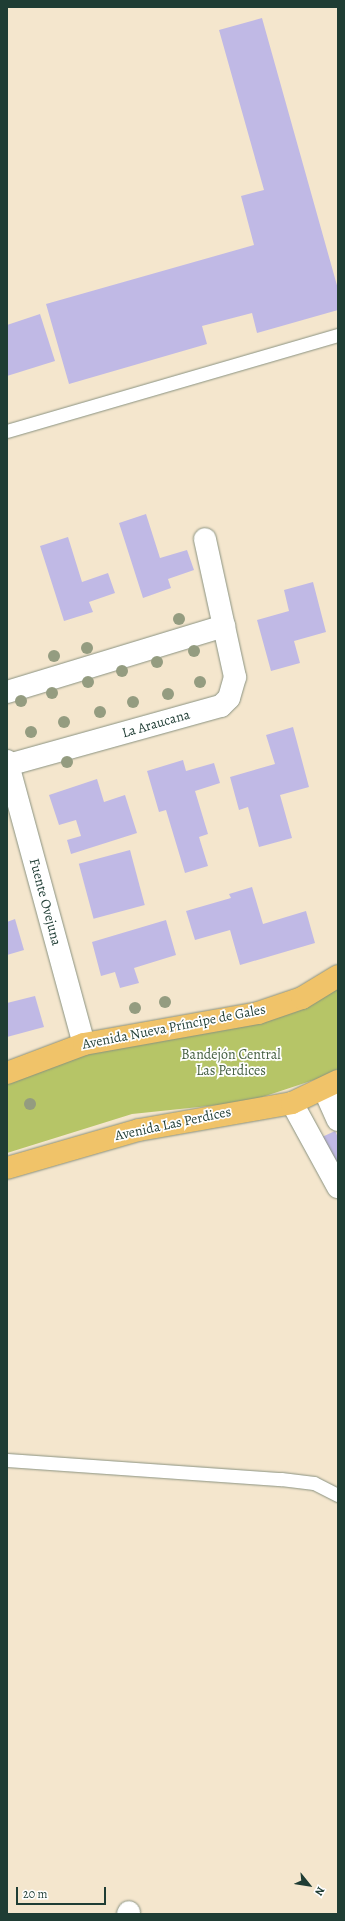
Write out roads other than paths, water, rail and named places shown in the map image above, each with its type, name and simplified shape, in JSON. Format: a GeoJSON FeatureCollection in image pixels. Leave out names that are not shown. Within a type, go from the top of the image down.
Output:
{"type":"FeatureCollection","features":[{"type":"Feature","properties":{"kind":"main road","name":"Avenida Nueva Príncipe de Gales"},"geometry":{"type":"LineString","coordinates":[[7,1073],[84,1044],[258,1013],[302,998],[338,976]]}},
{"type":"Feature","properties":{"kind":"main road","name":"Avenida Las Perdices"},"geometry":{"type":"LineString","coordinates":[[7,1168],[139,1130],[292,1103],[331,1085]]}},
{"type":"Feature","properties":{"kind":"street","name":"La Araucana"},"geometry":{"type":"LineString","coordinates":[[8,763],[221,706],[235,688],[236,677],[205,539]]}},
{"type":"Feature","properties":{"kind":"street"},"geometry":{"type":"LineString","coordinates":[[7,692],[224,626]]}},
{"type":"Feature","properties":{"kind":"street","name":"Fuente Ovejuna"},"geometry":{"type":"LineString","coordinates":[[8,763],[84,1044]]}},
{"type":"Feature","properties":{"kind":"street"},"geometry":{"type":"LineString","coordinates":[[331,1085],[338,1120]]}},
{"type":"Feature","properties":{"kind":"street"},"geometry":{"type":"LineString","coordinates":[[292,1103],[338,1187]]}},
{"type":"Feature","properties":{"kind":"lane"},"geometry":{"type":"LineString","coordinates":[[7,431],[338,335]]}},
{"type":"Feature","properties":{"kind":"lane"},"geometry":{"type":"LineString","coordinates":[[7,1460],[281,1479],[314,1484],[338,1495]]}},
{"type":"Feature","properties":{"kind":"park label","name":"Bandejón Central Las Perdices"},"geometry":{"type":"Point","coordinates":[231,1064]}}]}
